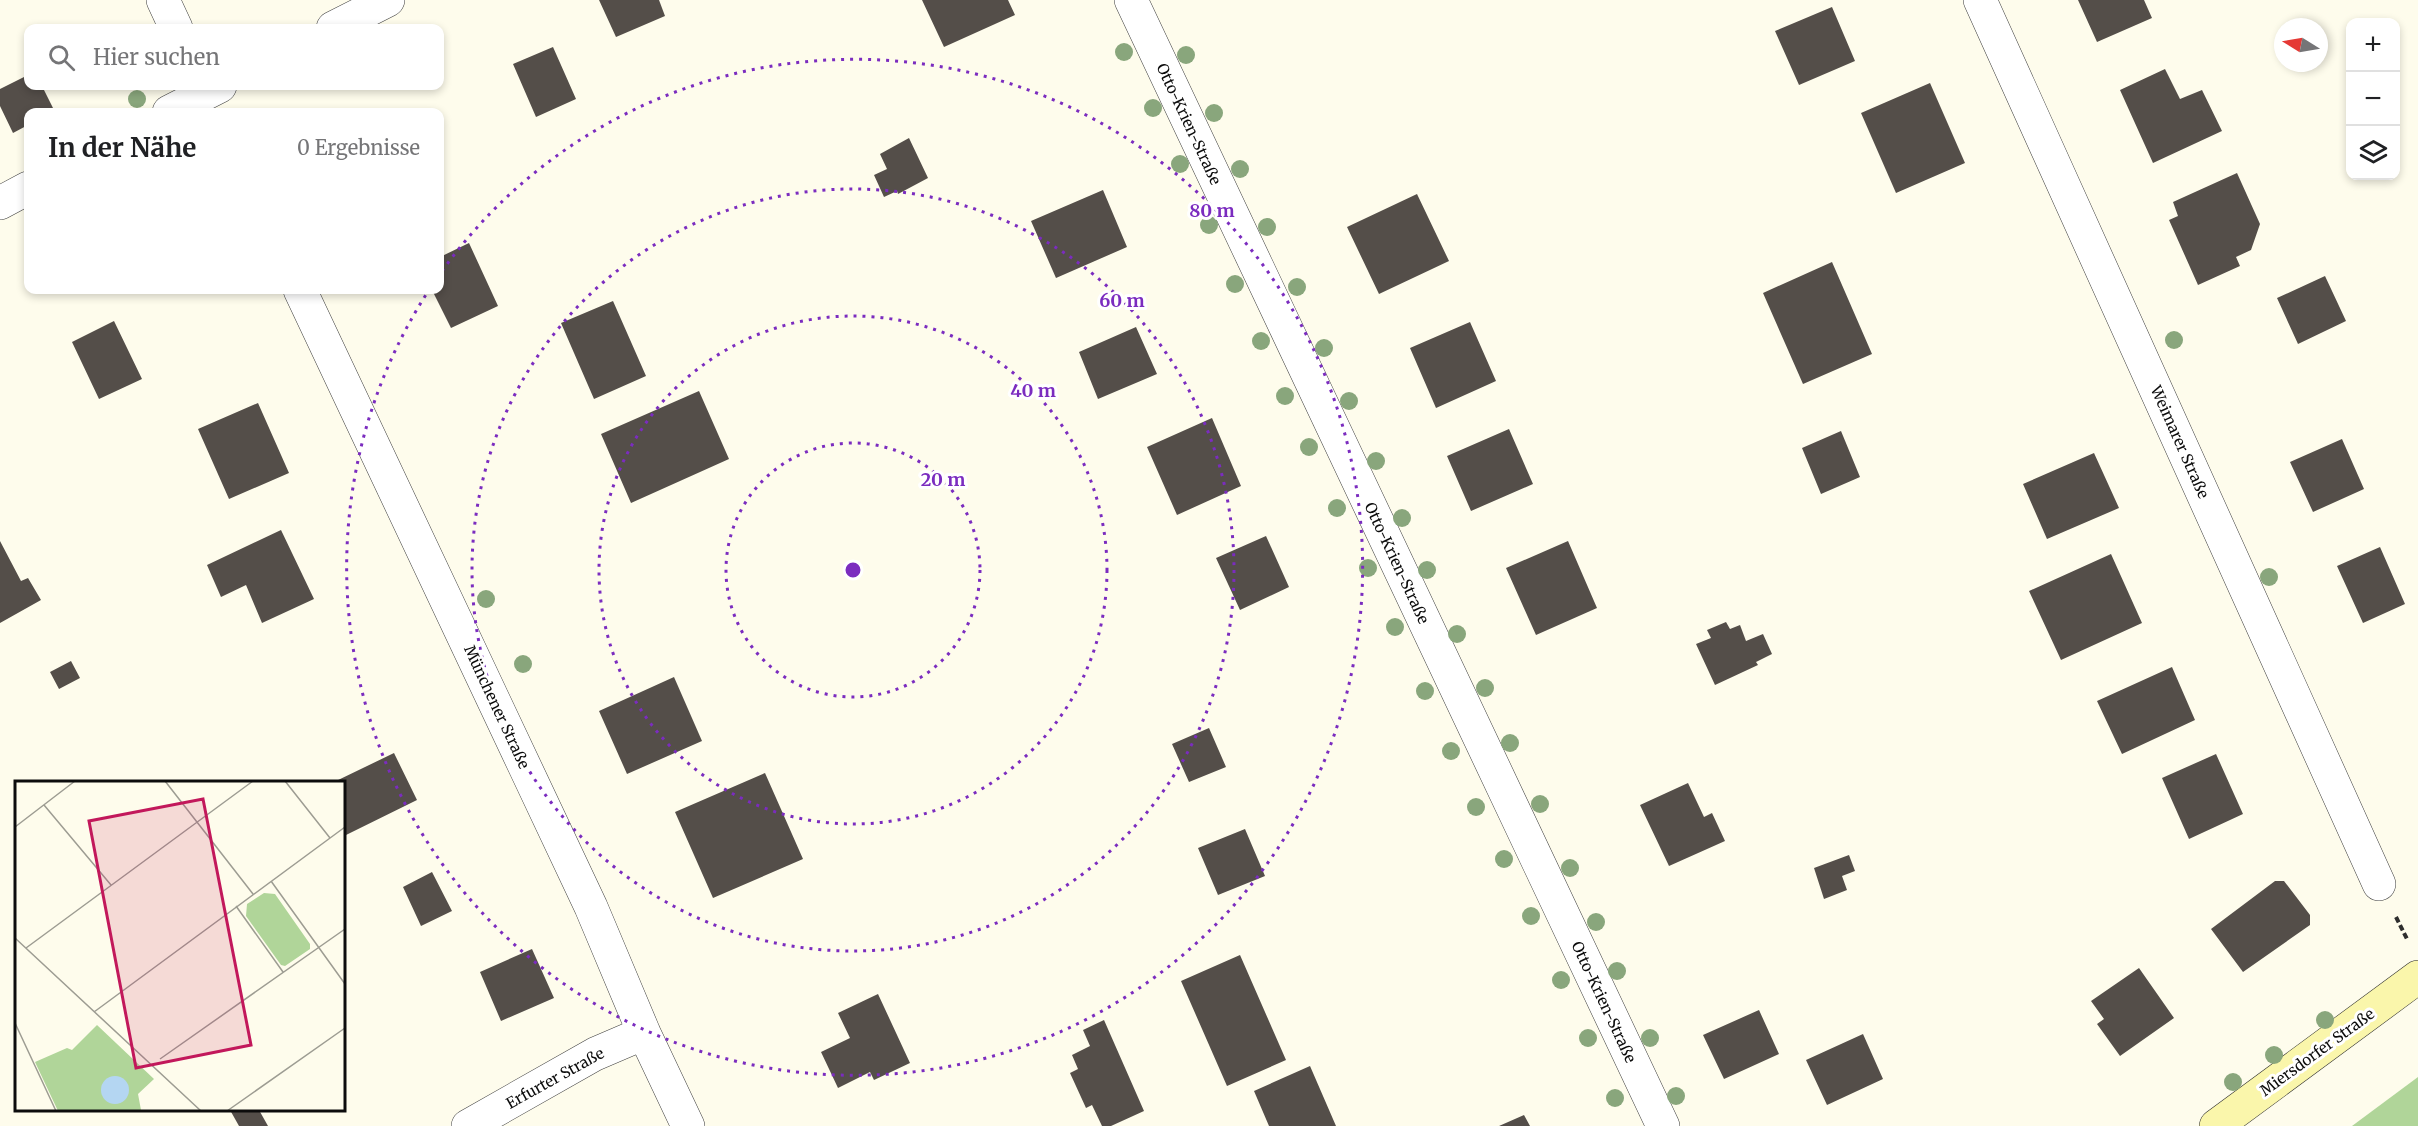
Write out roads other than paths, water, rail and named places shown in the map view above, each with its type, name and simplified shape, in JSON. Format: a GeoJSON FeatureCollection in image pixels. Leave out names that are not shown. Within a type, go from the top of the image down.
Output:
{"type":"FeatureCollection","features":[{"type":"Feature","properties":{"kind":"street"},"geometry":{"type":"LineString","coordinates":[[163,0],[174,24]]}},
{"type":"Feature","properties":{"kind":"street"},"geometry":{"type":"LineString","coordinates":[[341,24],[388,0]]}},
{"type":"Feature","properties":{"kind":"street","name":"Otto-Krien-Straße"},"geometry":{"type":"LineString","coordinates":[[1131,0],[1663,1126]]}},
{"type":"Feature","properties":{"kind":"street","name":"Weimarer Straße"},"geometry":{"type":"LineString","coordinates":[[1980,0],[2379,884]]}},
{"type":"Feature","properties":{"kind":"street"},"geometry":{"type":"LineString","coordinates":[[178,108],[211,94]]}},
{"type":"Feature","properties":{"kind":"street"},"geometry":{"type":"LineString","coordinates":[[0,203],[24,190]]}},
{"type":"Feature","properties":{"kind":"street","name":"Münchener Straße"},"geometry":{"type":"LineString","coordinates":[[302,294],[605,938],[644,1033],[688,1126]]}},
{"type":"Feature","properties":{"kind":"street","name":"Miersdorfer Straße"},"geometry":{"type":"LineString","coordinates":[[2216,1126],[2418,977]]}},
{"type":"Feature","properties":{"kind":"street","name":"Erfurter Straße"},"geometry":{"type":"LineString","coordinates":[[468,1126],[596,1054],[644,1033]]}}]}
